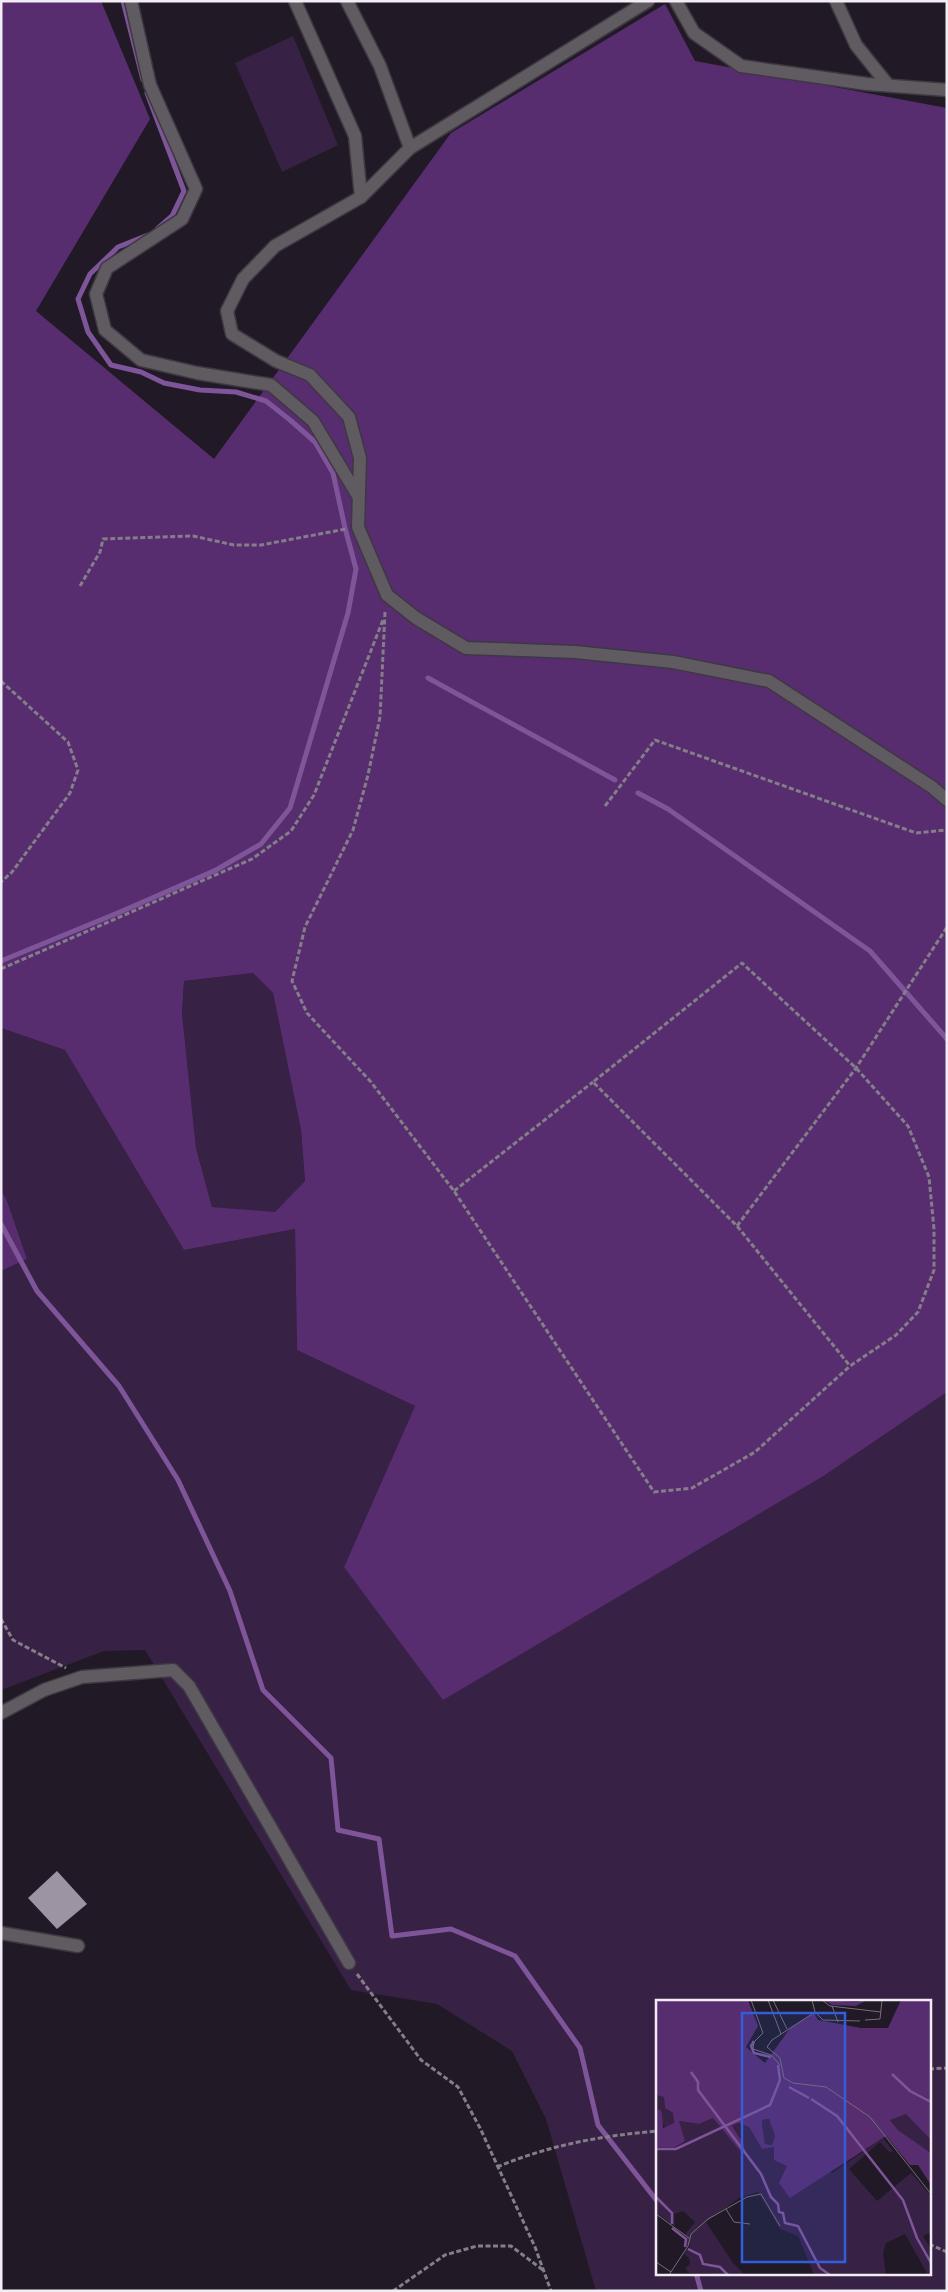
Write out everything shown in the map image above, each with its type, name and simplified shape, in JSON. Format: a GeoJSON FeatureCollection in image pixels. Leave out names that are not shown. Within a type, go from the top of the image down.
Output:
{"type":"FeatureCollection","features":[{"type":"Feature","properties":{"kind":"street"},"geometry":{"type":"LineString","coordinates":[[131,1],[150,85],[196,189],[182,219],[108,268],[96,294],[105,330],[140,360],[197,373],[271,385],[313,421],[359,497]]}},
{"type":"Feature","properties":{"kind":"street"},"geometry":{"type":"LineString","coordinates":[[295,1],[355,136],[361,197]]}},
{"type":"Feature","properties":{"kind":"street"},"geometry":{"type":"LineString","coordinates":[[347,1],[380,66],[410,148]]}},
{"type":"Feature","properties":{"kind":"street"},"geometry":{"type":"LineString","coordinates":[[648,1],[410,148],[361,197],[275,246],[243,279],[227,311],[232,334],[276,361],[310,375],[349,417],[360,458],[358,527],[387,595],[416,618],[466,648],[575,652],[673,662],[769,681],[932,787],[947,800]]}},
{"type":"Feature","properties":{"kind":"street"},"geometry":{"type":"LineString","coordinates":[[676,1],[694,33],[741,66],[888,85],[947,90]]}},
{"type":"Feature","properties":{"kind":"street"},"geometry":{"type":"LineString","coordinates":[[836,1],[856,44],[888,85]]}},
{"type":"Feature","properties":{"kind":"street"},"geometry":{"type":"LineString","coordinates":[[1,1713],[44,1690],[82,1677],[173,1670],[189,1686],[349,1963]]}},
{"type":"Feature","properties":{"kind":"street"},"geometry":{"type":"LineString","coordinates":[[1,1933],[78,1946]]}},
{"type":"Feature","properties":{"kind":"path"},"geometry":{"type":"LineString","coordinates":[[80,586],[100,552],[103,539],[193,536],[234,546],[261,546],[358,527]]}},
{"type":"Feature","properties":{"kind":"path"},"geometry":{"type":"LineString","coordinates":[[387,595],[384,616],[380,718],[368,775],[353,830],[305,927],[292,981],[307,1013],[371,1082],[454,1191],[654,1492],[692,1488],[755,1452],[850,1366],[896,1335],[918,1312],[934,1270],[934,1229],[930,1177],[908,1126],[856,1068],[742,963],[454,1191]]}},
{"type":"Feature","properties":{"kind":"path"},"geometry":{"type":"LineString","coordinates":[[1,969],[252,859],[291,831],[314,794],[384,616]]}},
{"type":"Feature","properties":{"kind":"path"},"geometry":{"type":"LineString","coordinates":[[1,681],[68,742],[78,770],[70,793],[12,872],[1,882]]}},
{"type":"Feature","properties":{"kind":"path"},"geometry":{"type":"LineString","coordinates":[[605,806],[655,740],[916,833],[947,830]]}},
{"type":"Feature","properties":{"kind":"path"},"geometry":{"type":"LineString","coordinates":[[737,1226],[856,1068],[947,927]]}},
{"type":"Feature","properties":{"kind":"path"},"geometry":{"type":"LineString","coordinates":[[593,1082],[737,1226],[850,1366]]}},
{"type":"Feature","properties":{"kind":"path"},"geometry":{"type":"LineString","coordinates":[[1,1619],[13,1640],[82,1677]]}},
{"type":"Feature","properties":{"kind":"path"},"geometry":{"type":"LineString","coordinates":[[349,1963],[421,2060],[458,2087],[480,2128],[544,2271],[551,2291]]}},
{"type":"Feature","properties":{"kind":"path"},"geometry":{"type":"LineString","coordinates":[[930,2070],[947,2068]]}},
{"type":"Feature","properties":{"kind":"path"},"geometry":{"type":"LineString","coordinates":[[497,2167],[542,2150],[606,2136],[656,2131]]}},
{"type":"Feature","properties":{"kind":"path"},"geometry":{"type":"LineString","coordinates":[[930,2244],[947,2252]]}},
{"type":"Feature","properties":{"kind":"path"},"geometry":{"type":"LineString","coordinates":[[393,2291],[445,2255],[477,2246],[511,2246],[544,2271]]}},
{"type":"Feature","properties":{"kind":"shaded area"},"geometry":{"type":"Polygon","coordinates":[[[1,1],[101,1],[150,119],[36,311],[214,459],[451,133],[665,4],[695,61],[947,108],[947,1392],[825,1475],[443,1700],[344,1567],[415,1406],[297,1350],[295,1229],[184,1250],[65,1050],[1,1028],[1,1]],[[253,973],[184,981],[182,1013],[196,1148],[212,1207],[275,1212],[305,1181],[301,1130],[273,993],[253,973]]]}},
{"type":"Feature","properties":{"kind":"shaded area"},"geometry":{"type":"Polygon","coordinates":[[[293,36],[338,145],[282,172],[235,63],[293,36]]]}},
{"type":"Feature","properties":{"kind":"shaded area"},"geometry":{"type":"Polygon","coordinates":[[[253,973],[273,993],[301,1130],[305,1181],[275,1213],[212,1207],[196,1148],[182,1013],[184,981],[253,973]]]}},
{"type":"Feature","properties":{"kind":"shaded area"},"geometry":{"type":"Polygon","coordinates":[[[1,1028],[65,1050],[184,1250],[295,1229],[297,1350],[415,1406],[344,1567],[825,1475],[947,1392],[947,2291],[596,2291],[546,2119],[512,2051],[437,2004],[351,1990],[145,1650],[104,1651],[1,1690],[1,1271],[27,1259],[6,1198],[1,1191],[1,1028]]]}},
{"type":"Feature","properties":{"kind":"shaded area"},"geometry":{"type":"Polygon","coordinates":[[[1,1191],[6,1198],[27,1259],[1,1271],[1,1191]]]}},
{"type":"Feature","properties":{"kind":"building"},"geometry":{"type":"Polygon","coordinates":[[[57,1871],[87,1904],[57,1929],[28,1898],[57,1871]]]}},
{"type":"Feature","properties":{"kind":"waterway"},"geometry":{"type":"LineString","coordinates":[[123,1],[143,80]]}},
{"type":"Feature","properties":{"kind":"waterway"},"geometry":{"type":"LineString","coordinates":[[147,93],[184,191],[172,216],[157,229]]}},
{"type":"Feature","properties":{"kind":"waterway"},"geometry":{"type":"LineString","coordinates":[[1,961],[216,870],[261,844],[290,808],[348,613],[356,569],[333,473],[315,442],[266,401],[236,392],[200,390],[164,383],[141,372],[111,365],[88,332],[78,299],[90,274],[118,247],[148,235]]}},
{"type":"Feature","properties":{"kind":"waterway"},"geometry":{"type":"LineString","coordinates":[[428,678],[615,780]]}},
{"type":"Feature","properties":{"kind":"waterway"},"geometry":{"type":"LineString","coordinates":[[638,793],[668,809],[870,951],[947,1039]]}},
{"type":"Feature","properties":{"kind":"waterway"},"geometry":{"type":"LineString","coordinates":[[1,1224],[37,1291],[119,1386],[178,1480],[230,1591],[263,1690],[331,1758],[338,1830],[379,1839],[392,1936],[451,1929],[515,1956],[580,2048],[598,2125],[656,2200]]}},
{"type":"Feature","properties":{"kind":"waterway"},"geometry":{"type":"LineString","coordinates":[[696,2274],[701,2291]]}}]}
